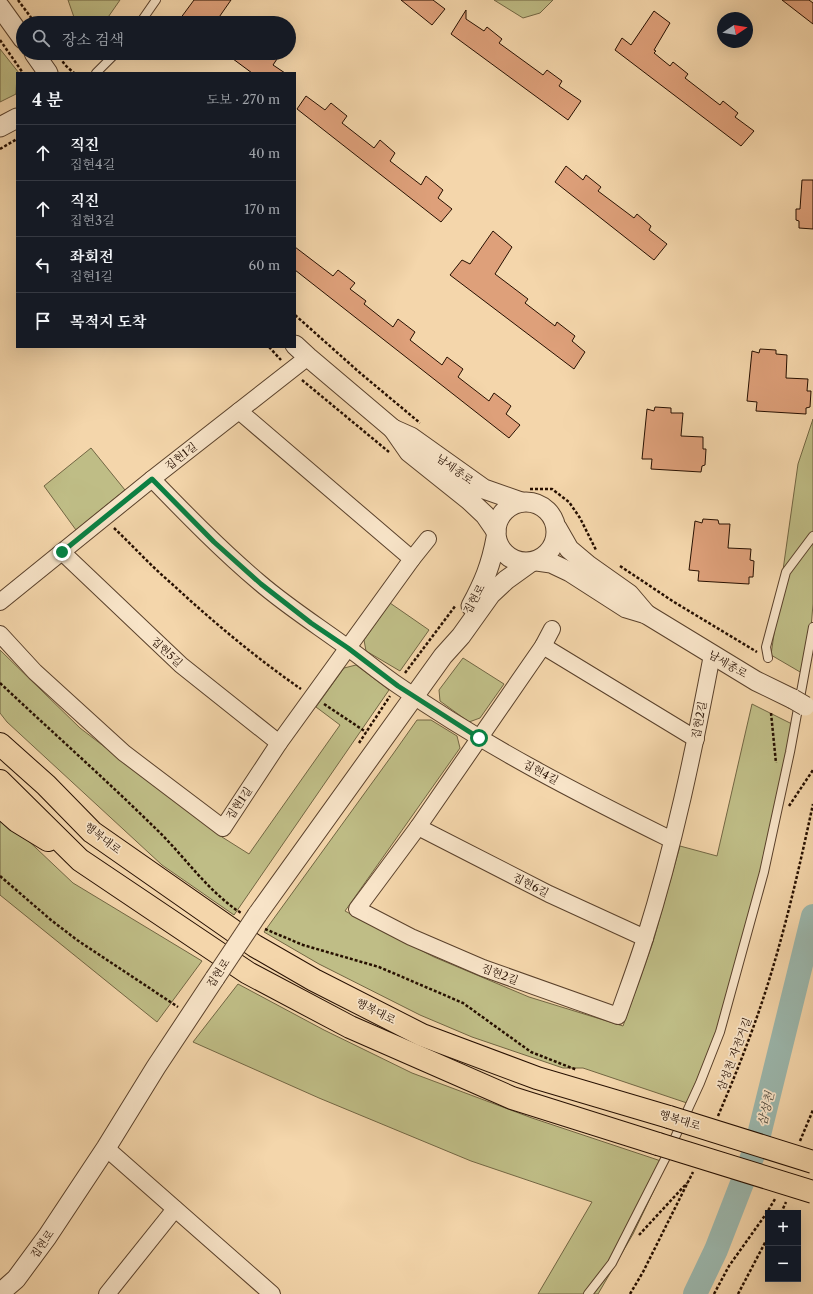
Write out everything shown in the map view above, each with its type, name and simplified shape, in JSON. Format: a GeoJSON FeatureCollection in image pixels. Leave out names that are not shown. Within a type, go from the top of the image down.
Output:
{"type":"FeatureCollection","features":[{"type":"Feature","properties":{"kind":"highway"},"geometry":{"type":"LineString","coordinates":[[0,732],[46,785]]}},
{"type":"Feature","properties":{"kind":"highway","name":"행복대로"},"geometry":{"type":"LineString","coordinates":[[0,744],[46,785],[92,832],[255,946],[314,980],[422,1035],[538,1078],[669,1116],[813,1162]]}},
{"type":"Feature","properties":{"kind":"highway"},"geometry":{"type":"LineString","coordinates":[[0,781],[80,860]]}},
{"type":"Feature","properties":{"kind":"highway"},"geometry":{"type":"LineString","coordinates":[[0,806],[17,821],[80,860],[248,973],[350,1027],[512,1098],[813,1192]]}},
{"type":"Feature","properties":{"kind":"street"},"geometry":{"type":"LineString","coordinates":[[0,7],[16,29]]}},
{"type":"Feature","properties":{"kind":"street"},"geometry":{"type":"LineString","coordinates":[[39,60],[47,72]]}},
{"type":"Feature","properties":{"kind":"street"},"geometry":{"type":"LineString","coordinates":[[0,127],[16,119]]}},
{"type":"Feature","properties":{"kind":"street","name":"집현1길"},"geometry":{"type":"LineString","coordinates":[[0,602],[152,479],[291,370],[301,351]]}},
{"type":"Feature","properties":{"kind":"street","name":"남세종로"},"geometry":{"type":"LineString","coordinates":[[301,351],[393,430],[409,452],[469,500],[485,515],[496,534]]}},
{"type":"Feature","properties":{"kind":"street"},"geometry":{"type":"LineString","coordinates":[[239,411],[412,559]]}},
{"type":"Feature","properties":{"kind":"street","name":"남세종로"},"geometry":{"type":"LineString","coordinates":[[393,430],[411,437],[484,489],[521,502]]}},
{"type":"Feature","properties":{"kind":"street","name":"집현4길"},"geometry":{"type":"LineString","coordinates":[[152,479],[214,542],[261,584],[311,623],[414,696],[479,738],[581,795],[672,840]]}},
{"type":"Feature","properties":{"kind":"street"},"geometry":{"type":"LineString","coordinates":[[528,501],[547,509],[557,528],[556,538],[552,548],[546,556],[534,561],[526,562],[516,561],[507,555],[498,544],[496,534],[497,524],[503,512],[509,507],[528,501]]}},
{"type":"Feature","properties":{"kind":"street","name":"남세종로"},"geometry":{"type":"LineString","coordinates":[[557,528],[569,549],[588,565],[629,594],[646,614]]}},
{"type":"Feature","properties":{"kind":"street","name":"집현로"},"geometry":{"type":"LineString","coordinates":[[443,656],[452,635],[484,582],[492,559],[496,534]]}},
{"type":"Feature","properties":{"kind":"street","name":"집현1길"},"geometry":{"type":"LineString","coordinates":[[0,634],[34,672],[124,753],[223,828],[279,743],[428,539]]}},
{"type":"Feature","properties":{"kind":"street","name":"집현5길"},"geometry":{"type":"LineString","coordinates":[[62,552],[181,665],[279,743]]}},
{"type":"Feature","properties":{"kind":"street","name":"남세종로"},"geometry":{"type":"LineString","coordinates":[[534,561],[551,563],[570,572],[626,608],[646,614],[756,681],[805,706]]}},
{"type":"Feature","properties":{"kind":"street","name":"집현로"},"geometry":{"type":"LineString","coordinates":[[0,1293],[16,1279],[32,1259],[106,1148],[160,1061],[255,919],[443,656],[461,636],[491,594],[506,580],[534,561]]}},
{"type":"Feature","properties":{"kind":"street","name":"집현2길"},"geometry":{"type":"LineString","coordinates":[[552,629],[543,646],[418,827],[357,909],[411,937],[483,968],[618,1016],[645,938],[672,840],[696,739],[712,655]]}},
{"type":"Feature","properties":{"kind":"street"},"geometry":{"type":"LineString","coordinates":[[543,646],[696,739]]}},
{"type":"Feature","properties":{"kind":"street","name":"집현6길"},"geometry":{"type":"LineString","coordinates":[[418,827],[549,894],[645,938]]}},
{"type":"Feature","properties":{"kind":"street"},"geometry":{"type":"LineString","coordinates":[[106,1148],[272,1294]]}},
{"type":"Feature","properties":{"kind":"street"},"geometry":{"type":"LineString","coordinates":[[107,1294],[175,1209]]}},
{"type":"Feature","properties":{"kind":"lane"},"geometry":{"type":"LineString","coordinates":[[145,16],[156,0]]}},
{"type":"Feature","properties":{"kind":"lane"},"geometry":{"type":"LineString","coordinates":[[97,72],[109,60]]}},
{"type":"Feature","properties":{"kind":"lane"},"geometry":{"type":"LineString","coordinates":[[768,658],[766,647],[786,572],[813,536]]}},
{"type":"Feature","properties":{"kind":"lane"},"geometry":{"type":"LineString","coordinates":[[588,1294],[612,1263],[666,1157],[700,1083],[720,1032],[764,872],[790,752],[813,627]]}},
{"type":"Feature","properties":{"kind":"path"},"geometry":{"type":"LineString","coordinates":[[18,0],[30,16]]}},
{"type":"Feature","properties":{"kind":"path"},"geometry":{"type":"LineString","coordinates":[[0,40],[22,72]]}},
{"type":"Feature","properties":{"kind":"path"},"geometry":{"type":"LineString","coordinates":[[62,60],[73,72]]}},
{"type":"Feature","properties":{"kind":"path"},"geometry":{"type":"LineString","coordinates":[[0,149],[16,140]]}},
{"type":"Feature","properties":{"kind":"path"},"geometry":{"type":"LineString","coordinates":[[270,348],[291,370],[391,455]]}},
{"type":"Feature","properties":{"kind":"path"},"geometry":{"type":"LineString","coordinates":[[111,524],[170,582],[217,624],[276,672],[305,692]]}},
{"type":"Feature","properties":{"kind":"path"},"geometry":{"type":"LineString","coordinates":[[404,674],[459,600]]}},
{"type":"Feature","properties":{"kind":"path"},"geometry":{"type":"LineString","coordinates":[[0,683],[154,826],[211,888],[232,907],[255,919],[270,932],[303,945],[379,967],[463,1003],[531,1052],[578,1071]]}},
{"type":"Feature","properties":{"kind":"path"},"geometry":{"type":"LineString","coordinates":[[320,702],[366,732]]}},
{"type":"Feature","properties":{"kind":"path"},"geometry":{"type":"LineString","coordinates":[[772,713],[776,770]]}},
{"type":"Feature","properties":{"kind":"path"},"geometry":{"type":"LineString","coordinates":[[774,827],[797,797],[813,770]]}},
{"type":"Feature","properties":{"kind":"path","name":"삼성천 자전거길"},"geometry":{"type":"LineString","coordinates":[[717,1117],[759,1012],[801,860],[813,804]]}},
{"type":"Feature","properties":{"kind":"path"},"geometry":{"type":"LineString","coordinates":[[0,876],[51,920],[77,940],[179,1007]]}},
{"type":"Feature","properties":{"kind":"path"},"geometry":{"type":"LineString","coordinates":[[798,1146],[813,1110]]}},
{"type":"Feature","properties":{"kind":"path"},"geometry":{"type":"LineString","coordinates":[[630,1294],[696,1167]]}},
{"type":"Feature","properties":{"kind":"path"},"geometry":{"type":"LineString","coordinates":[[638,1236],[689,1181]]}},
{"type":"Feature","properties":{"kind":"path"},"geometry":{"type":"LineString","coordinates":[[714,1294],[729,1266],[766,1214],[776,1197]]}},
{"type":"Feature","properties":{"kind":"path"},"geometry":{"type":"LineString","coordinates":[[738,1294],[765,1243]]}},
{"type":"Feature","properties":{"kind":"shaded area"},"geometry":{"type":"Polygon","coordinates":[[[68,0],[120,0],[109,16],[74,16],[68,0]]]}},
{"type":"Feature","properties":{"kind":"shaded area"},"geometry":{"type":"Polygon","coordinates":[[[494,0],[553,0],[540,13],[523,18],[494,0]]]}},
{"type":"Feature","properties":{"kind":"shaded area"},"geometry":{"type":"Polygon","coordinates":[[[0,49],[18,72],[16,72],[16,94],[0,102],[0,49]]]}},
{"type":"Feature","properties":{"kind":"shaded area"},"geometry":{"type":"Polygon","coordinates":[[[813,419],[813,604],[807,676],[771,655],[798,464],[813,419]]]}},
{"type":"Feature","properties":{"kind":"shaded area"},"geometry":{"type":"Polygon","coordinates":[[[91,448],[125,490],[76,530],[44,486],[91,448]]]}},
{"type":"Feature","properties":{"kind":"shaded area"},"geometry":{"type":"Polygon","coordinates":[[[390,603],[429,630],[400,671],[366,651],[364,640],[390,603]]]}},
{"type":"Feature","properties":{"kind":"shaded area"},"geometry":{"type":"Polygon","coordinates":[[[0,650],[80,728],[222,837],[249,854],[340,725],[316,707],[344,668],[356,665],[389,690],[234,915],[162,865],[7,722],[0,713],[0,650]]]}},
{"type":"Feature","properties":{"kind":"shaded area"},"geometry":{"type":"Polygon","coordinates":[[[463,658],[504,684],[480,718],[469,722],[440,701],[439,690],[463,658]]]}},
{"type":"Feature","properties":{"kind":"shaded area"},"geometry":{"type":"Polygon","coordinates":[[[752,704],[792,724],[775,815],[749,930],[713,1042],[687,1103],[583,1068],[563,1068],[472,1037],[420,1015],[319,964],[264,932],[417,720],[431,720],[457,736],[460,748],[345,911],[434,957],[529,997],[623,1026],[653,942],[680,846],[717,856],[752,704]]]}},
{"type":"Feature","properties":{"kind":"shaded area"},"geometry":{"type":"Polygon","coordinates":[[[0,814],[73,883],[202,961],[157,1022],[0,895],[0,814]]]}},
{"type":"Feature","properties":{"kind":"shaded area"},"geometry":{"type":"Polygon","coordinates":[[[238,984],[324,1030],[412,1073],[532,1118],[667,1163],[633,1234],[598,1294],[538,1294],[592,1202],[471,1161],[319,1098],[193,1042],[238,984]]]}},
{"type":"Feature","properties":{"kind":"building"},"geometry":{"type":"Polygon","coordinates":[[[194,0],[231,0],[220,16],[182,16],[194,0]]]}},
{"type":"Feature","properties":{"kind":"building"},"geometry":{"type":"Polygon","coordinates":[[[401,0],[433,0],[445,9],[432,25],[401,0]]]}},
{"type":"Feature","properties":{"kind":"building"},"geometry":{"type":"Polygon","coordinates":[[[782,0],[809,0],[813,3],[813,24],[782,0]]]}},
{"type":"Feature","properties":{"kind":"building"},"geometry":{"type":"Polygon","coordinates":[[[466,10],[466,19],[484,31],[487,27],[502,39],[499,43],[543,75],[547,70],[562,81],[559,86],[581,101],[568,120],[451,34],[466,10]]]}},
{"type":"Feature","properties":{"kind":"building"},"geometry":{"type":"Polygon","coordinates":[[[654,11],[670,23],[654,50],[656,51],[654,53],[670,66],[673,62],[688,74],[685,78],[720,105],[723,101],[738,113],[735,117],[754,131],[741,146],[615,50],[622,38],[631,45],[654,11]]]}},
{"type":"Feature","properties":{"kind":"building"},"geometry":{"type":"Polygon","coordinates":[[[234,60],[276,60],[273,65],[284,72],[251,72],[234,60]]]}},
{"type":"Feature","properties":{"kind":"building"},"geometry":{"type":"Polygon","coordinates":[[[306,96],[325,110],[331,103],[347,116],[342,123],[374,148],[380,140],[395,153],[390,161],[421,185],[426,176],[443,190],[438,198],[452,209],[441,222],[297,109],[306,96]]]}},
{"type":"Feature","properties":{"kind":"building"},"geometry":{"type":"Polygon","coordinates":[[[566,166],[583,180],[586,175],[601,187],[598,191],[634,218],[637,214],[651,226],[649,230],[667,244],[654,260],[555,182],[566,166]]]}},
{"type":"Feature","properties":{"kind":"building"},"geometry":{"type":"Polygon","coordinates":[[[802,180],[813,180],[813,229],[799,228],[799,221],[796,220],[796,209],[800,209],[802,180]]]}},
{"type":"Feature","properties":{"kind":"building"},"geometry":{"type":"Polygon","coordinates":[[[493,231],[512,247],[495,274],[528,299],[525,303],[555,326],[557,322],[575,336],[572,341],[585,352],[574,369],[450,275],[462,260],[470,264],[493,231]]]}},
{"type":"Feature","properties":{"kind":"building"},"geometry":{"type":"Polygon","coordinates":[[[296,248],[333,276],[338,270],[355,283],[350,289],[366,301],[364,304],[393,327],[398,319],[415,332],[410,340],[442,365],[447,357],[463,369],[458,377],[489,401],[494,393],[511,406],[506,414],[520,425],[509,438],[296,271],[296,248]]]}},
{"type":"Feature","properties":{"kind":"building"},"geometry":{"type":"Polygon","coordinates":[[[760,349],[776,350],[776,354],[787,355],[786,378],[808,379],[807,391],[811,391],[810,407],[806,408],[806,414],[756,411],[757,402],[747,401],[752,351],[759,353],[760,349]]]}},
{"type":"Feature","properties":{"kind":"building"},"geometry":{"type":"Polygon","coordinates":[[[655,407],[671,408],[671,413],[683,413],[681,436],[703,437],[703,449],[706,449],[705,465],[702,466],[701,472],[651,469],[652,459],[642,459],[647,409],[654,411],[655,407]]]}},
{"type":"Feature","properties":{"kind":"building"},"geometry":{"type":"Polygon","coordinates":[[[703,519],[718,520],[719,524],[730,524],[728,548],[751,549],[750,560],[754,561],[753,577],[749,577],[749,584],[698,581],[699,571],[689,570],[695,521],[702,523],[703,519]]]}},
{"type":"Feature","properties":{"kind":"waterway","name":"삼성천"},"geometry":{"type":"LineString","coordinates":[[695,1294],[716,1250],[756,1147],[813,916]]}},
{"type":"Feature","properties":{"kind":"route"},"geometry":{"type":"LineString","coordinates":[[62,552],[152,479],[214,542],[261,584],[311,623],[348,648],[398,686],[479,738]]}}]}
